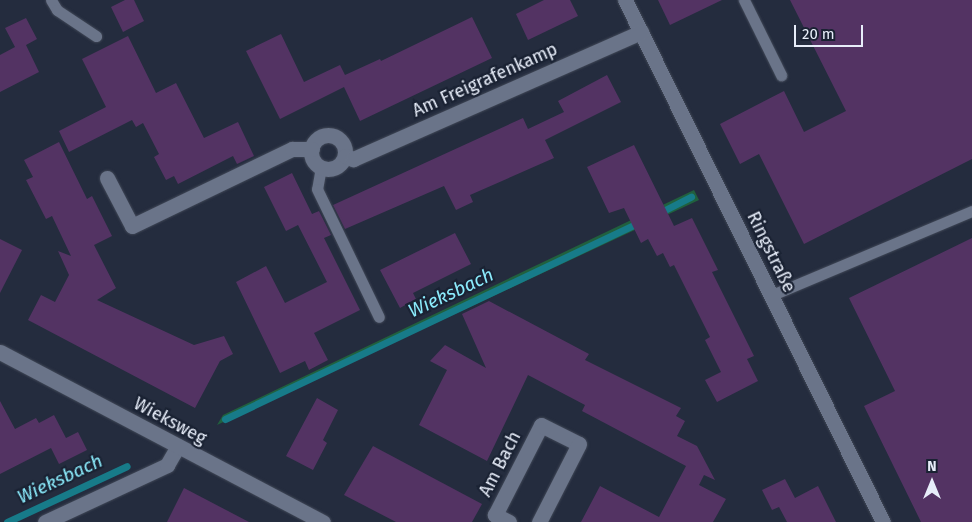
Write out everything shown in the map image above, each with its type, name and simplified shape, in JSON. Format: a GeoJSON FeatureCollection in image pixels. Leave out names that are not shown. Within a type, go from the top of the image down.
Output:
{"type":"FeatureCollection","features":[{"type":"Feature","properties":{"kind":"street","name":"Ringstraße"},"geometry":{"type":"LineString","coordinates":[[625,0],[883,522]]}},
{"type":"Feature","properties":{"kind":"street","name":"Am Freigrafenkamp"},"geometry":{"type":"LineString","coordinates":[[321,168],[336,168],[345,156],[353,159],[640,32]]}},
{"type":"Feature","properties":{"kind":"street"},"geometry":{"type":"LineString","coordinates":[[321,168],[315,163],[312,149],[321,137],[336,137],[342,142],[345,156]]}},
{"type":"Feature","properties":{"kind":"street"},"geometry":{"type":"LineString","coordinates":[[107,178],[132,226],[292,149],[312,149]]}},
{"type":"Feature","properties":{"kind":"street","name":"Wieksweg"},"geometry":{"type":"LineString","coordinates":[[0,352],[324,522]]}},
{"type":"Feature","properties":{"kind":"street","name":"Am Bach"},"geometry":{"type":"LineString","coordinates":[[509,522],[495,515],[541,425],[579,444],[539,522]]}},
{"type":"Feature","properties":{"kind":"street"},"geometry":{"type":"LineString","coordinates":[[45,522],[167,465],[178,446]]}},
{"type":"Feature","properties":{"kind":"lane"},"geometry":{"type":"LineString","coordinates":[[51,0],[57,10],[96,36]]}},
{"type":"Feature","properties":{"kind":"lane"},"geometry":{"type":"LineString","coordinates":[[744,0],[782,75]]}},
{"type":"Feature","properties":{"kind":"lane"},"geometry":{"type":"LineString","coordinates":[[321,168],[317,189],[379,317]]}},
{"type":"Feature","properties":{"kind":"lane"},"geometry":{"type":"LineString","coordinates":[[772,295],[972,211]]}},
{"type":"Feature","properties":{"kind":"green space"},"geometry":{"type":"Polygon","coordinates":[[[694,190],[699,200],[217,425],[223,415],[694,190]]]}},
{"type":"Feature","properties":{"kind":"building"},"geometry":{"type":"Polygon","coordinates":[[[125,0],[134,0],[144,21],[123,32],[111,7],[125,0]]]}},
{"type":"Feature","properties":{"kind":"building"},"geometry":{"type":"Polygon","coordinates":[[[544,0],[570,0],[578,16],[528,40],[516,14],[544,0]]]}},
{"type":"Feature","properties":{"kind":"building"},"geometry":{"type":"Polygon","coordinates":[[[658,0],[722,0],[670,25],[658,0]]]}},
{"type":"Feature","properties":{"kind":"building"},"geometry":{"type":"Polygon","coordinates":[[[790,0],[972,0],[972,159],[804,244],[759,154],[740,164],[720,124],[784,91],[804,132],[846,111],[790,0]]]}},
{"type":"Feature","properties":{"kind":"building"},"geometry":{"type":"Polygon","coordinates":[[[472,17],[492,58],[360,121],[344,87],[280,119],[246,51],[281,34],[304,82],[340,65],[345,75],[380,59],[381,61],[472,17]]]}},
{"type":"Feature","properties":{"kind":"building"},"geometry":{"type":"Polygon","coordinates":[[[26,18],[37,39],[26,45],[39,72],[0,92],[0,55],[15,47],[5,28],[26,18]]]}},
{"type":"Feature","properties":{"kind":"building"},"geometry":{"type":"Polygon","coordinates":[[[128,36],[156,93],[176,83],[204,138],[238,122],[254,156],[237,164],[233,156],[178,184],[174,176],[166,180],[154,157],[159,154],[143,123],[136,127],[132,120],[69,152],[59,131],[106,107],[82,59],[128,36]]]}},
{"type":"Feature","properties":{"kind":"building"},"geometry":{"type":"Polygon","coordinates":[[[607,75],[621,102],[545,140],[554,158],[470,195],[473,202],[456,210],[444,186],[345,229],[333,205],[523,118],[528,129],[564,112],[558,101],[607,75]]]}},
{"type":"Feature","properties":{"kind":"building"},"geometry":{"type":"Polygon","coordinates":[[[59,142],[87,199],[92,196],[112,236],[94,245],[116,288],[97,300],[194,345],[224,336],[233,354],[220,361],[195,408],[28,320],[41,295],[55,302],[69,275],[58,251],[71,256],[52,216],[46,219],[26,180],[33,177],[24,160],[59,142]]]}},
{"type":"Feature","properties":{"kind":"building"},"geometry":{"type":"Polygon","coordinates":[[[634,145],[674,226],[692,218],[718,270],[712,272],[754,356],[747,359],[758,381],[717,402],[705,380],[721,372],[705,340],[710,337],[674,265],[670,267],[663,253],[657,256],[648,239],[641,243],[624,208],[609,213],[587,167],[634,145]]]}},
{"type":"Feature","properties":{"kind":"building"},"geometry":{"type":"Polygon","coordinates":[[[292,173],[312,214],[319,211],[331,235],[324,238],[360,310],[314,333],[328,360],[309,370],[305,361],[280,373],[236,282],[266,266],[285,303],[327,282],[298,225],[286,231],[264,187],[292,173]]]}},
{"type":"Feature","properties":{"kind":"building"},"geometry":{"type":"Polygon","coordinates":[[[455,233],[471,264],[413,293],[416,299],[400,308],[380,270],[455,233]]]}},
{"type":"Feature","properties":{"kind":"building"},"geometry":{"type":"Polygon","coordinates":[[[972,238],[972,522],[921,522],[864,406],[895,391],[849,298],[972,238]]]}},
{"type":"Feature","properties":{"kind":"building"},"geometry":{"type":"Polygon","coordinates":[[[0,239],[22,250],[0,293],[0,239]]]}},
{"type":"Feature","properties":{"kind":"building"},"geometry":{"type":"Polygon","coordinates":[[[489,301],[589,354],[585,360],[681,408],[676,416],[685,421],[677,436],[697,446],[715,480],[704,475],[699,485],[726,499],[713,522],[581,522],[600,486],[659,517],[686,466],[582,411],[585,405],[528,375],[487,461],[419,425],[447,370],[430,361],[445,345],[486,368],[462,314],[489,301]]]}},
{"type":"Feature","properties":{"kind":"building"},"geometry":{"type":"Polygon","coordinates":[[[317,398],[338,410],[323,440],[327,443],[313,470],[286,456],[317,398]]]}},
{"type":"Feature","properties":{"kind":"building"},"geometry":{"type":"Polygon","coordinates":[[[0,401],[15,429],[36,418],[39,423],[54,415],[66,438],[78,432],[87,450],[59,464],[51,448],[0,474],[0,401]]]}},
{"type":"Feature","properties":{"kind":"building"},"geometry":{"type":"Polygon","coordinates":[[[373,446],[482,504],[472,522],[396,522],[344,495],[373,446]]]}},
{"type":"Feature","properties":{"kind":"building"},"geometry":{"type":"Polygon","coordinates":[[[785,479],[795,498],[818,486],[836,522],[787,522],[779,507],[772,510],[762,490],[785,479]]]}},
{"type":"Feature","properties":{"kind":"building"},"geometry":{"type":"Polygon","coordinates":[[[184,488],[249,522],[167,522],[184,488]]]}},
{"type":"Feature","properties":{"kind":"waterway","name":"Wieksbach"},"geometry":{"type":"LineString","coordinates":[[659,213],[691,197]]}},
{"type":"Feature","properties":{"kind":"waterway","name":"Wieksbach"},"geometry":{"type":"LineString","coordinates":[[225,419],[640,222]]}},
{"type":"Feature","properties":{"kind":"waterway","name":"Wieksbach"},"geometry":{"type":"LineString","coordinates":[[7,522],[127,466]]}}]}
